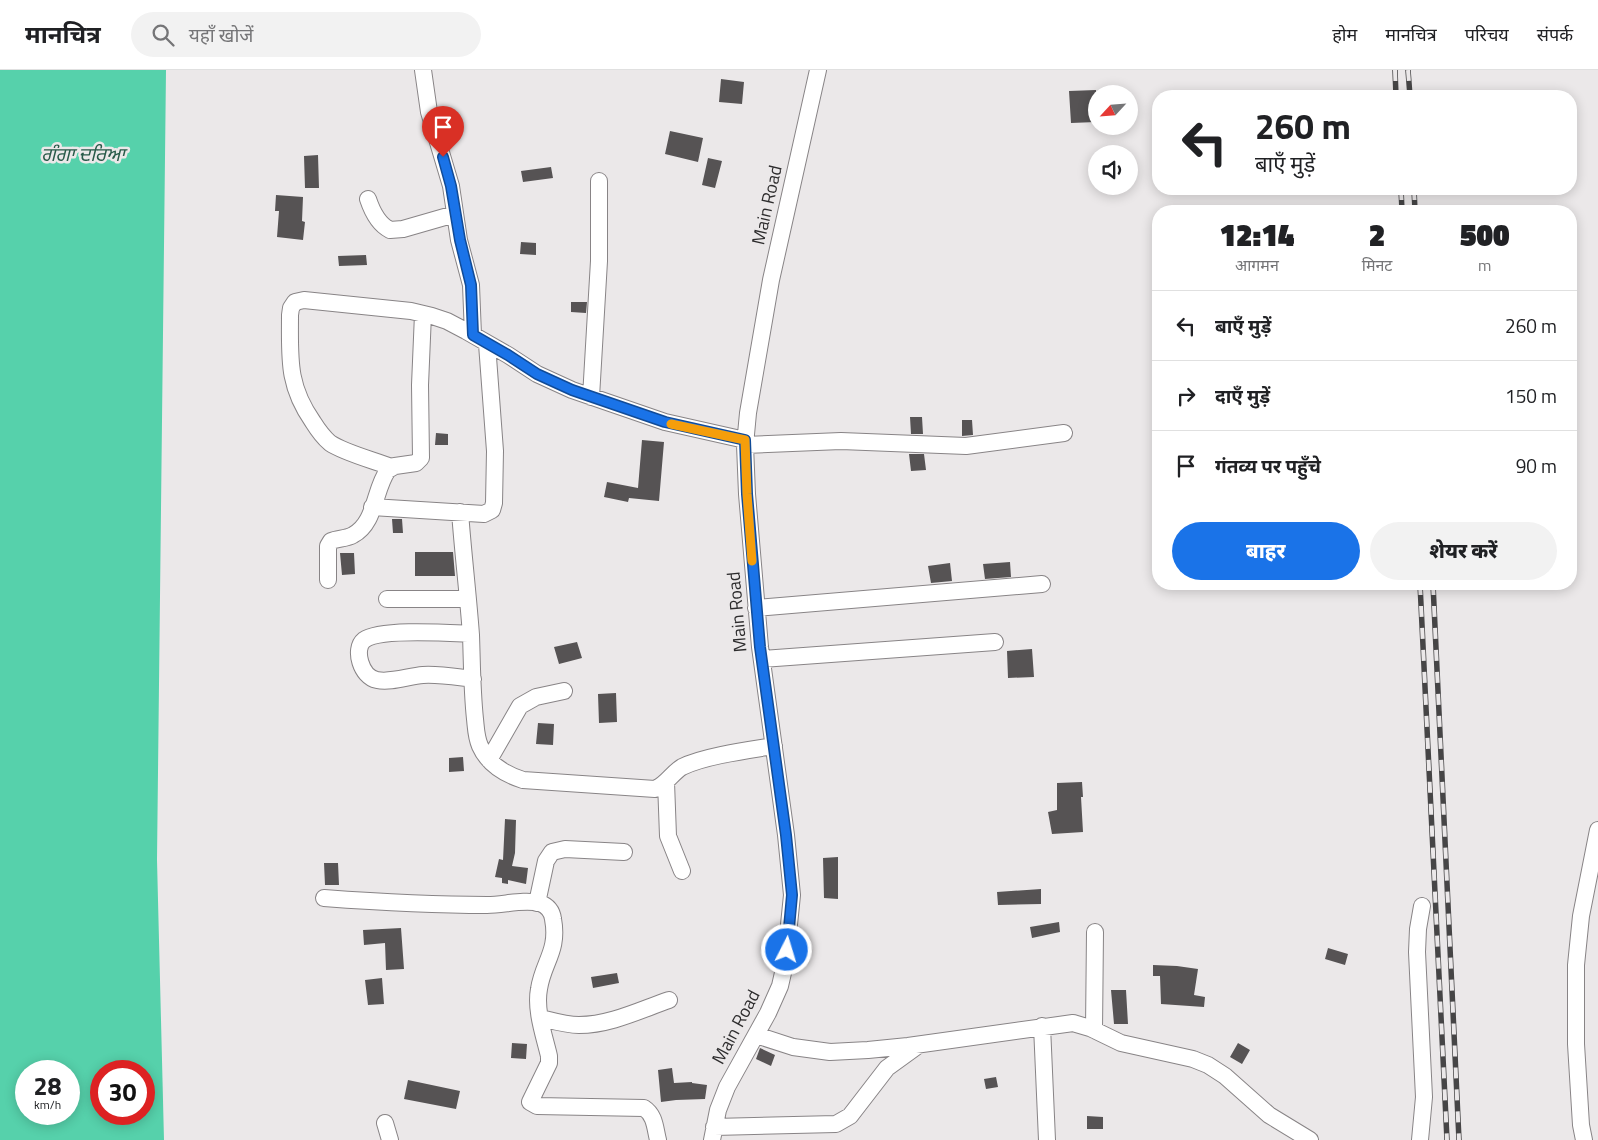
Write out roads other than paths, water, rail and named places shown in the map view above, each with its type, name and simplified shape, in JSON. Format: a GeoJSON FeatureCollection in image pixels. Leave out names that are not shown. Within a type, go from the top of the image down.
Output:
{"type":"FeatureCollection","features":[{"type":"Feature","properties":{"kind":"street"},"geometry":{"type":"LineString","coordinates":[[372,507],[487,513],[492,510],[494,503],[495,452],[480,339],[471,285],[461,248],[451,186],[429,112],[423,70]]}},
{"type":"Feature","properties":{"kind":"street","name":"Main Road"},"geometry":{"type":"LineString","coordinates":[[713,1133],[718,1110],[727,1087],[768,1013],[780,986],[785,964],[792,895],[786,835],[756,608],[745,443],[748,414],[771,280],[818,70]]}},
{"type":"Feature","properties":{"kind":"street"},"geometry":{"type":"LineString","coordinates":[[590,397],[599,261],[599,181]]}},
{"type":"Feature","properties":{"kind":"street"},"geometry":{"type":"LineString","coordinates":[[368,199],[371,209],[378,220],[390,230],[403,229],[456,214]]}},
{"type":"Feature","properties":{"kind":"street"},"geometry":{"type":"LineString","coordinates":[[423,314],[420,385],[420,461],[413,464],[391,467],[348,452],[330,443],[324,438],[304,409],[295,388],[290,368],[291,308],[295,302],[304,300],[411,311],[423,314],[447,321],[552,382],[665,422],[745,443],[841,442],[966,446],[1064,434]]}},
{"type":"Feature","properties":{"kind":"street"},"geometry":{"type":"LineString","coordinates":[[328,580],[329,544],[335,539],[349,537],[360,530],[368,519],[384,476],[391,467]]}},
{"type":"Feature","properties":{"kind":"street"},"geometry":{"type":"LineString","coordinates":[[460,512],[471,634],[477,738],[488,760],[499,770],[523,780],[649,790],[660,787],[675,772],[691,763],[774,746]]}},
{"type":"Feature","properties":{"kind":"street"},"geometry":{"type":"LineString","coordinates":[[756,608],[1042,584]]}},
{"type":"Feature","properties":{"kind":"street"},"geometry":{"type":"LineString","coordinates":[[387,599],[468,599]]}},
{"type":"Feature","properties":{"kind":"street"},"geometry":{"type":"LineString","coordinates":[[471,634],[418,632],[376,635],[365,639],[361,643],[360,660],[364,672],[377,680],[384,681],[424,675],[473,679]]}},
{"type":"Feature","properties":{"kind":"street"},"geometry":{"type":"LineString","coordinates":[[762,659],[995,642]]}},
{"type":"Feature","properties":{"kind":"street"},"geometry":{"type":"LineString","coordinates":[[488,760],[520,706],[536,697],[564,691]]}},
{"type":"Feature","properties":{"kind":"street"},"geometry":{"type":"LineString","coordinates":[[666,782],[668,836],[682,871]]}},
{"type":"Feature","properties":{"kind":"street"},"geometry":{"type":"LineString","coordinates":[[1584,1140],[1581,1126],[1576,1044],[1576,965],[1582,916],[1598,830]]}},
{"type":"Feature","properties":{"kind":"street"},"geometry":{"type":"LineString","coordinates":[[537,903],[546,862],[552,852],[565,849],[624,852]]}},
{"type":"Feature","properties":{"kind":"street"},"geometry":{"type":"LineString","coordinates":[[324,898],[486,905],[537,903],[544,905],[550,910],[554,931],[554,946],[538,990],[549,1063],[530,1100],[532,1104],[537,1106],[644,1108],[653,1119],[658,1140]]}},
{"type":"Feature","properties":{"kind":"street"},"geometry":{"type":"LineString","coordinates":[[1420,1140],[1424,1098],[1417,952],[1422,906]]}},
{"type":"Feature","properties":{"kind":"street"},"geometry":{"type":"LineString","coordinates":[[1094,1030],[1095,932]]}},
{"type":"Feature","properties":{"kind":"street"},"geometry":{"type":"LineString","coordinates":[[541,1018],[577,1025],[590,1024],[605,1021],[668,1000]]}},
{"type":"Feature","properties":{"kind":"street"},"geometry":{"type":"LineString","coordinates":[[756,1035],[793,1047],[830,1052],[920,1044],[1073,1022],[1121,1044],[1193,1059],[1208,1065],[1225,1076],[1269,1115],[1310,1140]]}},
{"type":"Feature","properties":{"kind":"street"},"geometry":{"type":"LineString","coordinates":[[1042,1026],[1047,1140]]}},
{"type":"Feature","properties":{"kind":"street"},"geometry":{"type":"LineString","coordinates":[[713,1133],[836,1124],[844,1121],[888,1068],[920,1044]]}},
{"type":"Feature","properties":{"kind":"street"},"geometry":{"type":"LineString","coordinates":[[385,1124],[390,1140]]}},
{"type":"Feature","properties":{"kind":"water","name":"ਗੰਗਾ ਦਰਿਆ"},"geometry":{"type":"Polygon","coordinates":[[[0,70],[166,70],[157,860],[164,1140],[0,1140],[0,70]]]}},
{"type":"Feature","properties":{"kind":"railway"},"geometry":{"type":"LineString","coordinates":[[1395,70],[1396,90]]}},
{"type":"Feature","properties":{"kind":"railway"},"geometry":{"type":"LineString","coordinates":[[1408,70],[1410,90]]}},
{"type":"Feature","properties":{"kind":"railway"},"geometry":{"type":"LineString","coordinates":[[1401,195],[1402,205]]}},
{"type":"Feature","properties":{"kind":"railway"},"geometry":{"type":"LineString","coordinates":[[1414,195],[1415,205]]}},
{"type":"Feature","properties":{"kind":"railway"},"geometry":{"type":"LineString","coordinates":[[1420,590],[1447,1140]]}},
{"type":"Feature","properties":{"kind":"railway"},"geometry":{"type":"LineString","coordinates":[[1433,590],[1459,1140]]}}]}
